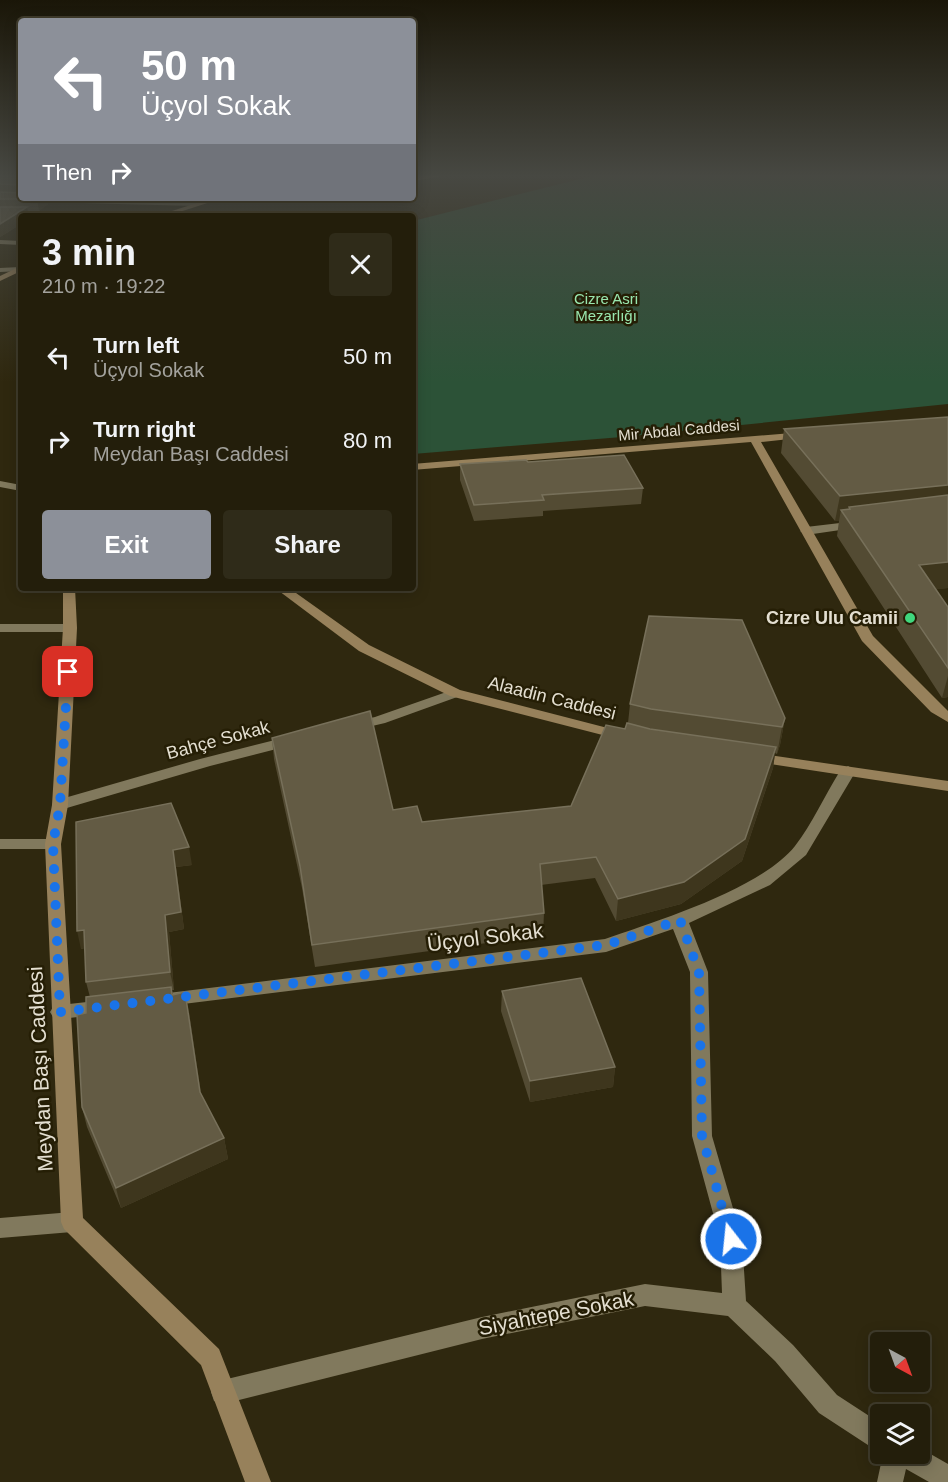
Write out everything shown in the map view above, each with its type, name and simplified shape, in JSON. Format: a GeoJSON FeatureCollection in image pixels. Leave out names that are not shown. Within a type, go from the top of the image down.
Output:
{"type":"FeatureCollection","features":[{"type":"Feature","properties":{"kind":"street"},"geometry":{"type":"LineString","coordinates":[[0,270],[18,269]]}},
{"type":"Feature","properties":{"kind":"street"},"geometry":{"type":"LineString","coordinates":[[0,279],[18,270]]}},
{"type":"Feature","properties":{"kind":"street","name":"Mir Abdal Caddesi"},"geometry":{"type":"LineString","coordinates":[[416,467],[819,434]]}},
{"type":"Feature","properties":{"kind":"street"},"geometry":{"type":"LineString","coordinates":[[754,439],[867,638],[944,712]]}},
{"type":"Feature","properties":{"kind":"street"},"geometry":{"type":"LineString","coordinates":[[0,484],[18,487]]}},
{"type":"Feature","properties":{"kind":"street"},"geometry":{"type":"LineString","coordinates":[[806,531],[865,524]]}},
{"type":"Feature","properties":{"kind":"street","name":"Meydan Başı Caddesi"},"geometry":{"type":"LineString","coordinates":[[69,591],[70,628],[60,805],[53,844],[72,1222]]}},
{"type":"Feature","properties":{"kind":"street","name":"Alaadin Caddesi"},"geometry":{"type":"LineString","coordinates":[[285,591],[364,648],[455,693],[636,739]]}},
{"type":"Feature","properties":{"kind":"street"},"geometry":{"type":"LineString","coordinates":[[0,628],[70,628]]}},
{"type":"Feature","properties":{"kind":"street"},"geometry":{"type":"LineString","coordinates":[[336,730],[380,720],[455,693]]}},
{"type":"Feature","properties":{"kind":"street","name":"Bahçe Sokak"},"geometry":{"type":"LineString","coordinates":[[60,805],[205,762],[303,738]]}},
{"type":"Feature","properties":{"kind":"street"},"geometry":{"type":"LineString","coordinates":[[742,756],[948,786]]}},
{"type":"Feature","properties":{"kind":"street","name":"Üçyol Sokak"},"geometry":{"type":"LineString","coordinates":[[155,1001],[606,945],[680,920],[764,881],[800,851],[848,771]]}},
{"type":"Feature","properties":{"kind":"street"},"geometry":{"type":"LineString","coordinates":[[0,844],[53,844]]}},
{"type":"Feature","properties":{"kind":"street"},"geometry":{"type":"LineString","coordinates":[[680,920],[699,972],[702,1136],[731,1239],[734,1306],[784,1353],[828,1404],[870,1431]]}},
{"type":"Feature","properties":{"kind":"street"},"geometry":{"type":"LineString","coordinates":[[60,1012],[119,1005]]}},
{"type":"Feature","properties":{"kind":"street"},"geometry":{"type":"LineString","coordinates":[[0,1228],[72,1222],[210,1357],[258,1482]]}},
{"type":"Feature","properties":{"kind":"street","name":"Siyahtepe Sokak"},"geometry":{"type":"LineString","coordinates":[[224,1392],[482,1328],[645,1295],[734,1306]]}},
{"type":"Feature","properties":{"kind":"street"},"geometry":{"type":"LineString","coordinates":[[890,1482],[894,1464]]}},
{"type":"Feature","properties":{"kind":"street"},"geometry":{"type":"LineString","coordinates":[[923,1464],[948,1478]]}},
{"type":"Feature","properties":{"kind":"green space","name":"Cizre Asri Mezarlığı"},"geometry":{"type":"Polygon","coordinates":[[[416,244],[948,244],[948,404],[622,437],[416,454],[416,244]]]}},
{"type":"Feature","properties":{"kind":"building"},"geometry":{"type":"Polygon","coordinates":[[[948,417],[948,485],[840,496],[784,429],[948,417]]]}},
{"type":"Feature","properties":{"kind":"building"},"geometry":{"type":"Polygon","coordinates":[[[624,455],[643,488],[542,495],[544,500],[474,505],[460,464],[526,460],[528,462],[624,455]]]}},
{"type":"Feature","properties":{"kind":"building"},"geometry":{"type":"Polygon","coordinates":[[[948,495],[948,562],[919,565],[948,607],[948,668],[841,510],[850,509],[849,507],[948,495]]]}},
{"type":"Feature","properties":{"kind":"building"},"geometry":{"type":"Polygon","coordinates":[[[649,616],[742,620],[785,718],[782,727],[651,709],[630,704],[649,616]]]}},
{"type":"Feature","properties":{"kind":"building"},"geometry":{"type":"Polygon","coordinates":[[[370,711],[393,810],[417,806],[422,822],[571,806],[606,725],[625,729],[627,723],[650,729],[776,747],[745,839],[684,882],[618,899],[596,857],[540,864],[544,913],[312,945],[300,866],[272,738],[370,711]]]}},
{"type":"Feature","properties":{"kind":"building"},"geometry":{"type":"Polygon","coordinates":[[[171,803],[189,847],[173,850],[181,912],[165,915],[170,972],[86,982],[84,930],[77,931],[76,822],[171,803]]]}},
{"type":"Feature","properties":{"kind":"building"},"geometry":{"type":"Polygon","coordinates":[[[581,978],[615,1067],[530,1081],[502,991],[581,978]]]}},
{"type":"Feature","properties":{"kind":"building"},"geometry":{"type":"Polygon","coordinates":[[[171,987],[172,995],[185,992],[200,1092],[224,1138],[116,1188],[82,1107],[77,1015],[86,1013],[86,997],[171,987]]]}},
{"type":"Feature","properties":{"kind":"place","name":"Cizre Ulu Camii"},"geometry":{"type":"Point","coordinates":[910,618]}},
{"type":"Feature","properties":{"kind":"route"},"geometry":{"type":"LineString","coordinates":[[68,672],[60,805],[53,844],[60,1012],[606,945],[680,920],[699,972],[702,1136],[731,1239]]}}]}
